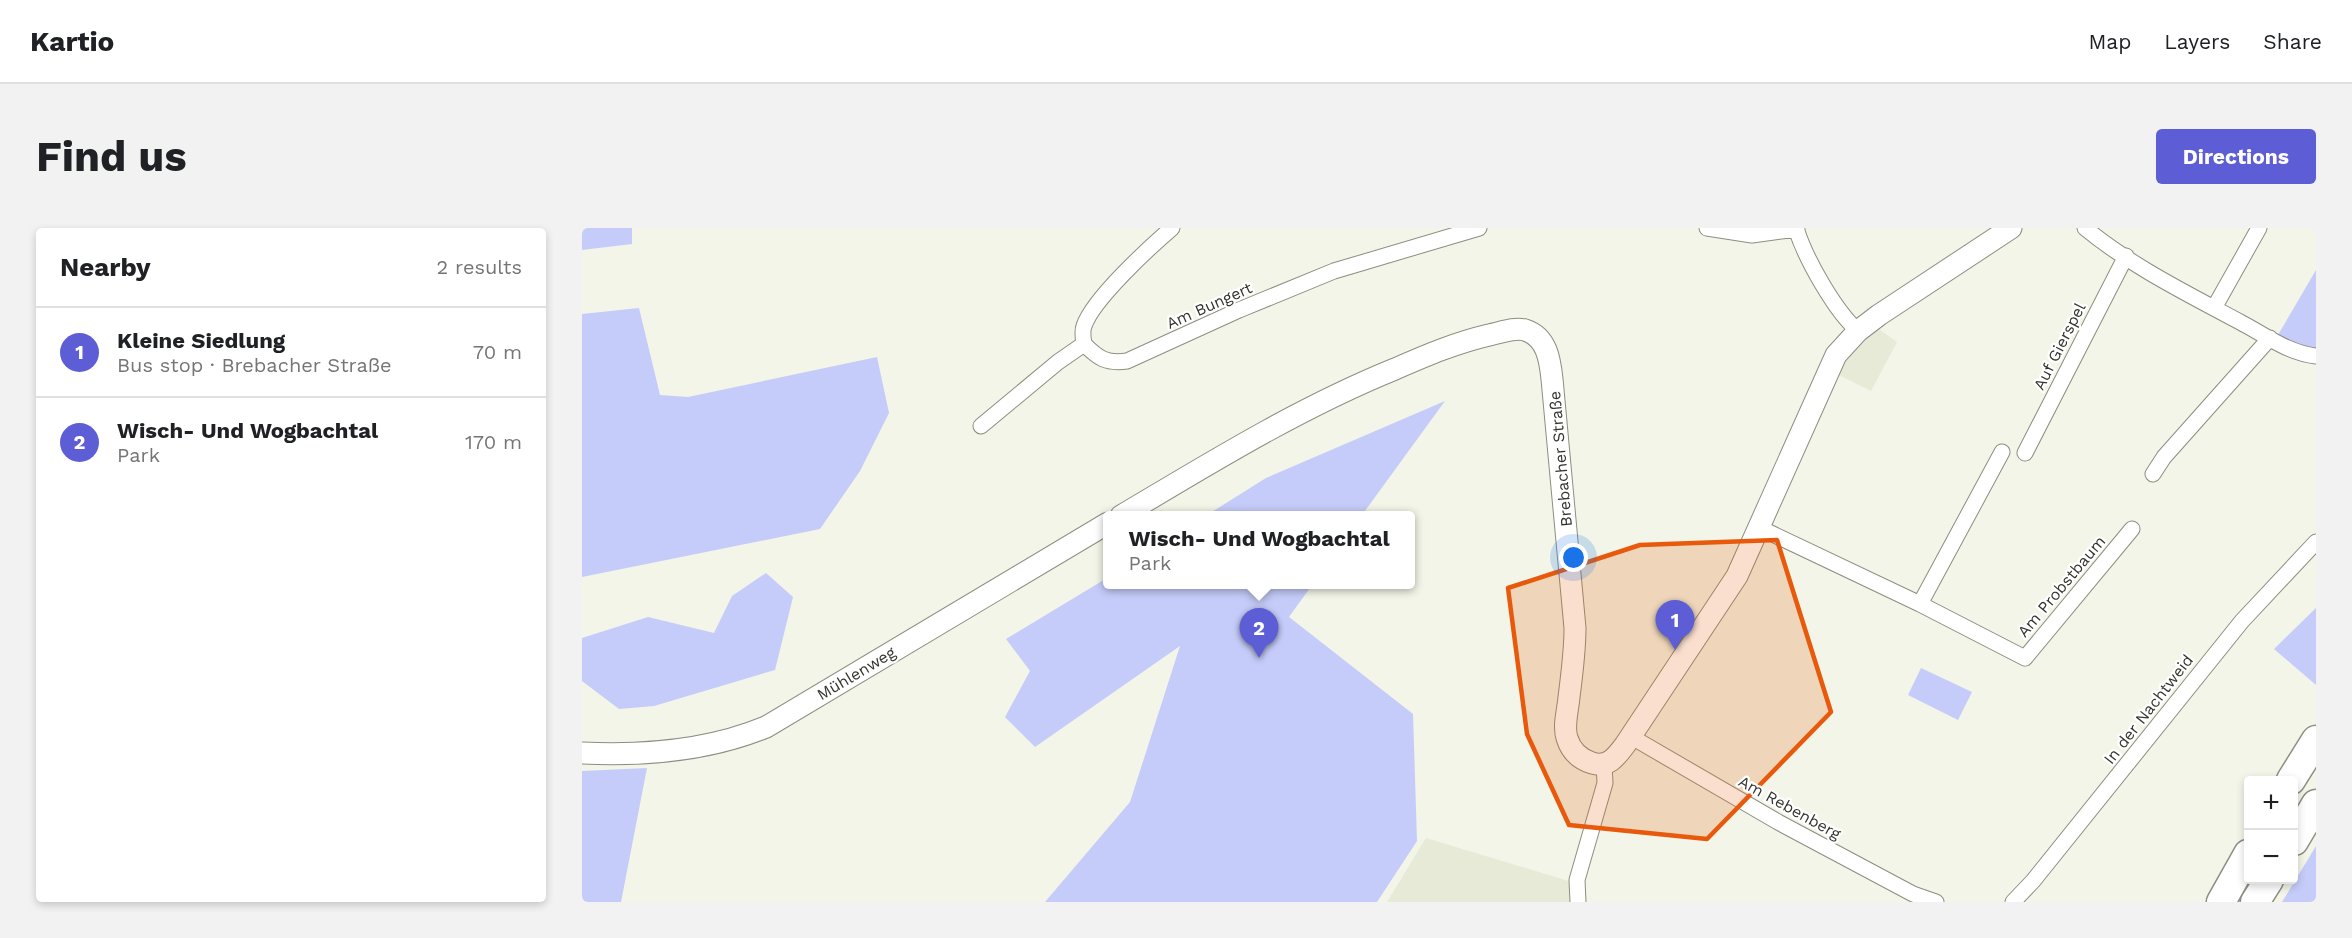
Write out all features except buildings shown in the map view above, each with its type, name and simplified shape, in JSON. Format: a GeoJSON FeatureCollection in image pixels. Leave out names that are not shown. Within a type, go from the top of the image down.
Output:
{"type":"FeatureCollection","features":[{"type":"Feature","properties":{"kind":"highway"},"geometry":{"type":"LineString","coordinates":[[2294,776],[2316,740]]}},
{"type":"Feature","properties":{"kind":"highway"},"geometry":{"type":"LineString","coordinates":[[2298,834],[2316,804]]}},
{"type":"Feature","properties":{"kind":"highway"},"geometry":{"type":"LineString","coordinates":[[2222,902],[2244,861]]}},
{"type":"Feature","properties":{"kind":"highway"},"geometry":{"type":"LineString","coordinates":[[2255,902],[2266,884]]}},
{"type":"Feature","properties":{"kind":"street"},"geometry":{"type":"LineString","coordinates":[[981,426],[1058,362],[1084,344],[1083,327],[1097,305],[1130,267],[1172,228]]}},
{"type":"Feature","properties":{"kind":"street","name":"Am Bungert"},"geometry":{"type":"LineString","coordinates":[[1084,344],[1097,357],[1106,362],[1126,361],[1239,310],[1334,271],[1479,228]]}},
{"type":"Feature","properties":{"kind":"street"},"geometry":{"type":"LineString","coordinates":[[1707,228],[1752,235],[1796,228],[1836,308],[1858,331]]}},
{"type":"Feature","properties":{"kind":"street"},"geometry":{"type":"LineString","coordinates":[[1578,902],[1577,880],[1605,783],[1604,764],[1619,753],[1737,576],[1836,355],[1858,331],[2011,228]]}},
{"type":"Feature","properties":{"kind":"street"},"geometry":{"type":"LineString","coordinates":[[2085,228],[2126,256],[2214,308],[2294,351],[2316,356]]}},
{"type":"Feature","properties":{"kind":"street"},"geometry":{"type":"LineString","coordinates":[[2214,308],[2259,228]]}},
{"type":"Feature","properties":{"kind":"street","name":"Auf Gierspel"},"geometry":{"type":"LineString","coordinates":[[2025,453],[2126,256]]}},
{"type":"Feature","properties":{"kind":"street","name":"Brebacher Straße"},"geometry":{"type":"LineString","coordinates":[[1129,511],[1212,462],[1357,384],[1456,343],[1513,330],[1521,330],[1534,335],[1542,342],[1550,361],[1574,610],[1575,644],[1565,725],[1566,737],[1577,757],[1598,765],[1604,764]]}},
{"type":"Feature","properties":{"kind":"street"},"geometry":{"type":"LineString","coordinates":[[2153,474],[2164,457],[2270,338]]}},
{"type":"Feature","properties":{"kind":"street"},"geometry":{"type":"LineString","coordinates":[[1920,604],[2001,452]]}},
{"type":"Feature","properties":{"kind":"street","name":"Mühlenweg"},"geometry":{"type":"LineString","coordinates":[[582,753],[623,754],[683,750],[726,742],[766,727],[1103,525]]}},
{"type":"Feature","properties":{"kind":"street","name":"Am Probstbaum"},"geometry":{"type":"LineString","coordinates":[[1760,528],[1920,604],[2025,658],[2132,529]]}},
{"type":"Feature","properties":{"kind":"street","name":"In der Nachtweid"},"geometry":{"type":"LineString","coordinates":[[2013,902],[2033,881],[2242,621],[2284,573],[2316,542]]}},
{"type":"Feature","properties":{"kind":"street","name":"Am Rebenberg"},"geometry":{"type":"LineString","coordinates":[[1630,736],[1911,898],[1936,902]]}},
{"type":"Feature","properties":{"kind":"highlighted area"},"geometry":{"type":"Polygon","coordinates":[[[1777,540],[1831,712],[1707,839],[1569,825],[1527,734],[1508,588],[1640,545],[1777,540]]]}},
{"type":"Feature","properties":{"kind":"shaded area"},"geometry":{"type":"Polygon","coordinates":[[[582,228],[632,228],[632,244],[582,250],[582,228]]]}},
{"type":"Feature","properties":{"kind":"shaded area"},"geometry":{"type":"Polygon","coordinates":[[[2316,270],[2316,350],[2301,348],[2278,335],[2316,270]]]}},
{"type":"Feature","properties":{"kind":"shaded area"},"geometry":{"type":"Polygon","coordinates":[[[639,308],[660,395],[688,397],[877,357],[889,413],[860,471],[820,529],[582,577],[582,314],[639,308]]]}},
{"type":"Feature","properties":{"kind":"shaded area"},"geometry":{"type":"Polygon","coordinates":[[[1869,322],[1897,342],[1871,391],[1829,370],[1869,322]]]}},
{"type":"Feature","properties":{"kind":"shaded area"},"geometry":{"type":"Polygon","coordinates":[[[1445,401],[1365,511],[1213,511],[1266,478],[1445,401]]]}},
{"type":"Feature","properties":{"kind":"shaded area"},"geometry":{"type":"Polygon","coordinates":[[[766,573],[793,597],[775,670],[654,706],[619,709],[582,681],[582,638],[648,617],[714,633],[732,596],[766,573]]]}},
{"type":"Feature","properties":{"kind":"shaded area"},"geometry":{"type":"Polygon","coordinates":[[[1103,580],[1103,589],[1309,589],[1289,617],[1413,714],[1417,841],[1377,902],[1045,902],[1130,802],[1180,646],[1035,747],[1005,717],[1030,671],[1006,639],[1103,580]]]}},
{"type":"Feature","properties":{"kind":"shaded area"},"geometry":{"type":"Polygon","coordinates":[[[2316,608],[2316,685],[2274,649],[2316,608]]]}},
{"type":"Feature","properties":{"kind":"shaded area"},"geometry":{"type":"Polygon","coordinates":[[[1921,668],[1972,692],[1958,720],[1908,695],[1921,668]]]}},
{"type":"Feature","properties":{"kind":"shaded area"},"geometry":{"type":"Polygon","coordinates":[[[647,768],[621,902],[582,902],[582,771],[647,768]]]}},
{"type":"Feature","properties":{"kind":"shaded area"},"geometry":{"type":"Polygon","coordinates":[[[1426,838],[1575,883],[1570,902],[1387,902],[1426,838]]]}},
{"type":"Feature","properties":{"kind":"shaded area"},"geometry":{"type":"Polygon","coordinates":[[[2316,846],[2316,902],[2282,902],[2293,884],[2298,884],[2298,876],[2316,846]]]}},
{"type":"Feature","properties":{"kind":"place","name":"Kleine Siedlung"},"geometry":{"type":"Point","coordinates":[1675,650]}},
{"type":"Feature","properties":{"kind":"place","name":"Wisch- Und Wogbachtal"},"geometry":{"type":"Point","coordinates":[1259,658]}}]}
